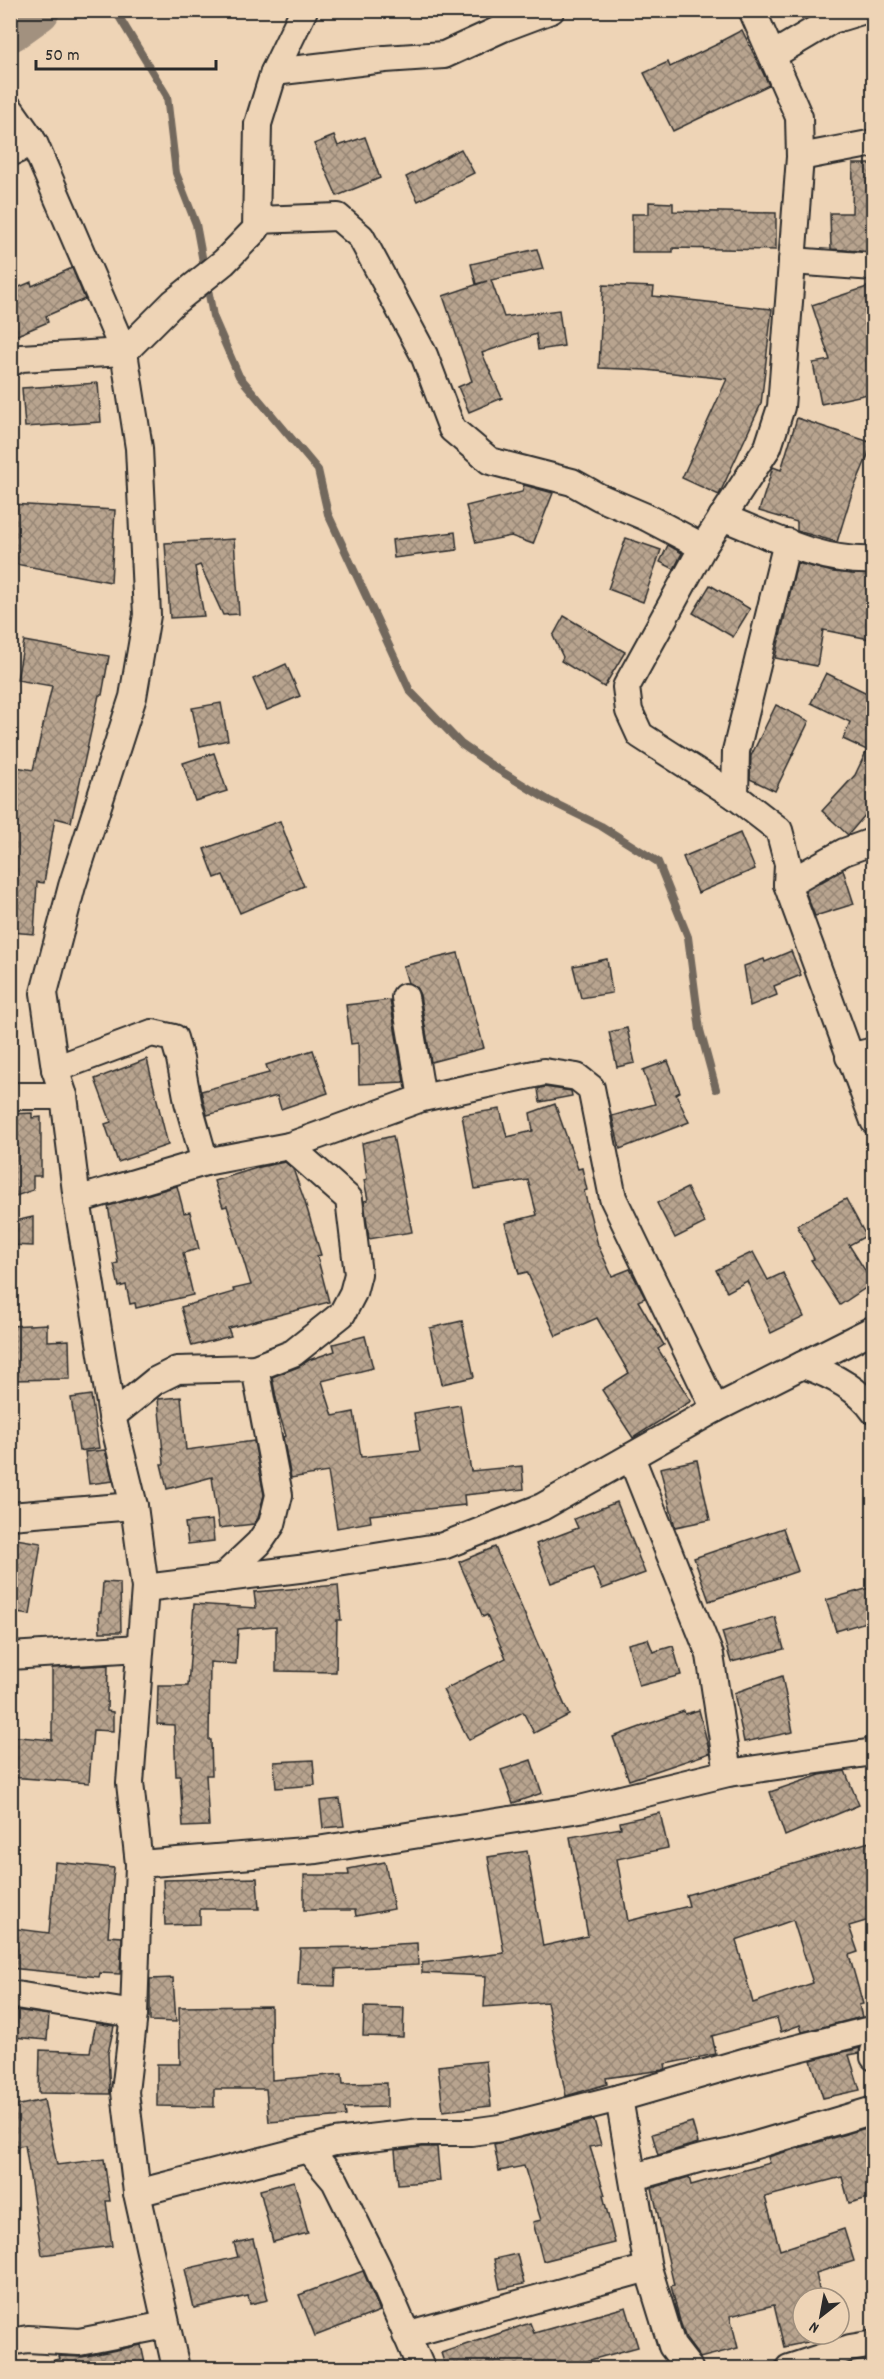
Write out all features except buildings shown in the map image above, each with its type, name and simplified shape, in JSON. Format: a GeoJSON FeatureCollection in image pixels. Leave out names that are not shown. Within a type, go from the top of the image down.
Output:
{"type":"FeatureCollection","features":[{"type":"Feature","properties":{"kind":"street"},"geometry":{"type":"LineString","coordinates":[[10,363],[21,358],[124,352],[173,303],[224,262],[256,229],[258,124],[274,72],[304,10]]}},
{"type":"Feature","properties":{"kind":"street"},"geometry":{"type":"LineString","coordinates":[[274,72],[385,59],[444,56],[503,28],[551,10]]}},
{"type":"Feature","properties":{"kind":"street"},"geometry":{"type":"LineString","coordinates":[[752,10],[799,117],[800,158],[781,407],[768,447],[704,547],[626,687],[629,711],[640,735],[735,796],[778,830],[788,864],[787,884],[861,1054],[873,1121]]}},
{"type":"Feature","properties":{"kind":"street"},"geometry":{"type":"LineString","coordinates":[[773,55],[830,15],[865,10]]}},
{"type":"Feature","properties":{"kind":"street"},"geometry":{"type":"LineString","coordinates":[[10,109],[31,138],[124,352],[139,448],[147,615],[133,697],[72,886],[44,993],[55,1069],[64,1096],[77,1200],[112,1416],[134,1506],[145,1588],[130,1783],[139,1864],[134,2014],[125,2092],[137,2193],[176,2368]]}},
{"type":"Feature","properties":{"kind":"street"},"geometry":{"type":"LineString","coordinates":[[10,153],[19,149],[31,138]]}},
{"type":"Feature","properties":{"kind":"street"},"geometry":{"type":"LineString","coordinates":[[800,158],[873,143]]}},
{"type":"Feature","properties":{"kind":"street"},"geometry":{"type":"LineString","coordinates":[[256,220],[338,217],[361,237],[424,355],[452,429],[490,461],[572,482],[704,547]]}},
{"type":"Feature","properties":{"kind":"street"},"geometry":{"type":"LineString","coordinates":[[792,261],[873,267]]}},
{"type":"Feature","properties":{"kind":"street"},"geometry":{"type":"LineString","coordinates":[[722,518],[827,557],[851,561],[873,560]]}},
{"type":"Feature","properties":{"kind":"street"},"geometry":{"type":"LineString","coordinates":[[735,796],[735,751],[787,542]]}},
{"type":"Feature","properties":{"kind":"street"},"geometry":{"type":"LineString","coordinates":[[787,884],[844,852],[870,840],[873,841]]}},
{"type":"Feature","properties":{"kind":"street"},"geometry":{"type":"LineString","coordinates":[[405,997],[422,1098]]}},
{"type":"Feature","properties":{"kind":"street"},"geometry":{"type":"LineString","coordinates":[[55,1069],[152,1033],[174,1038],[188,1102],[205,1162]]}},
{"type":"Feature","properties":{"kind":"street"},"geometry":{"type":"LineString","coordinates":[[77,1200],[205,1162],[289,1146],[422,1098],[544,1072],[577,1077],[591,1088],[613,1198],[715,1409]]}},
{"type":"Feature","properties":{"kind":"street"},"geometry":{"type":"LineString","coordinates":[[10,1096],[64,1096]]}},
{"type":"Feature","properties":{"kind":"street"},"geometry":{"type":"LineString","coordinates":[[112,1416],[155,1381],[177,1370],[255,1368],[293,1353],[342,1314],[353,1293],[358,1274],[349,1198],[289,1146]]}},
{"type":"Feature","properties":{"kind":"street"},"geometry":{"type":"LineString","coordinates":[[145,1588],[307,1568],[443,1546],[542,1507],[715,1409],[873,1329]]}},
{"type":"Feature","properties":{"kind":"street"},"geometry":{"type":"LineString","coordinates":[[803,1365],[832,1375],[866,1401],[873,1411]]}},
{"type":"Feature","properties":{"kind":"street"},"geometry":{"type":"LineString","coordinates":[[221,1579],[259,1543],[273,1524],[279,1495],[255,1368]]}},
{"type":"Feature","properties":{"kind":"street"},"geometry":{"type":"LineString","coordinates":[[631,1457],[711,1655],[728,1773]]}},
{"type":"Feature","properties":{"kind":"street"},"geometry":{"type":"LineString","coordinates":[[10,1516],[134,1506]]}},
{"type":"Feature","properties":{"kind":"street"},"geometry":{"type":"LineString","coordinates":[[10,1656],[140,1648]]}},
{"type":"Feature","properties":{"kind":"street"},"geometry":{"type":"LineString","coordinates":[[139,1864],[317,1850],[580,1809],[728,1773],[873,1752]]}},
{"type":"Feature","properties":{"kind":"street"},"geometry":{"type":"LineString","coordinates":[[10,1994],[134,2014]]}},
{"type":"Feature","properties":{"kind":"street"},"geometry":{"type":"LineString","coordinates":[[137,2193],[335,2142],[500,2128],[873,2029]]}},
{"type":"Feature","properties":{"kind":"street"},"geometry":{"type":"LineString","coordinates":[[619,2098],[648,2268],[672,2346],[689,2368]]}},
{"type":"Feature","properties":{"kind":"street"},"geometry":{"type":"LineString","coordinates":[[634,2177],[732,2152],[873,2110]]}},
{"type":"Feature","properties":{"kind":"street"},"geometry":{"type":"LineString","coordinates":[[308,2150],[335,2181],[377,2266],[421,2368]]}},
{"type":"Feature","properties":{"kind":"street"},"geometry":{"type":"LineString","coordinates":[[406,2335],[648,2268]]}},
{"type":"Feature","properties":{"kind":"street"},"geometry":{"type":"LineString","coordinates":[[10,2342],[28,2339],[79,2342],[166,2325]]}},
{"type":"Feature","properties":{"kind":"street"},"geometry":{"type":"LineString","coordinates":[[789,2368],[873,2343]]}},
{"type":"Feature","properties":{"kind":"waterway"},"geometry":{"type":"LineString","coordinates":[[10,30],[38,10]]}},
{"type":"Feature","properties":{"kind":"waterway"},"geometry":{"type":"LineString","coordinates":[[115,10],[167,96],[176,173],[196,224],[213,316],[239,376],[318,470],[328,514],[410,691],[461,744],[494,767],[548,800],[601,826],[658,862],[688,937],[700,1030],[716,1089]]}}]}
